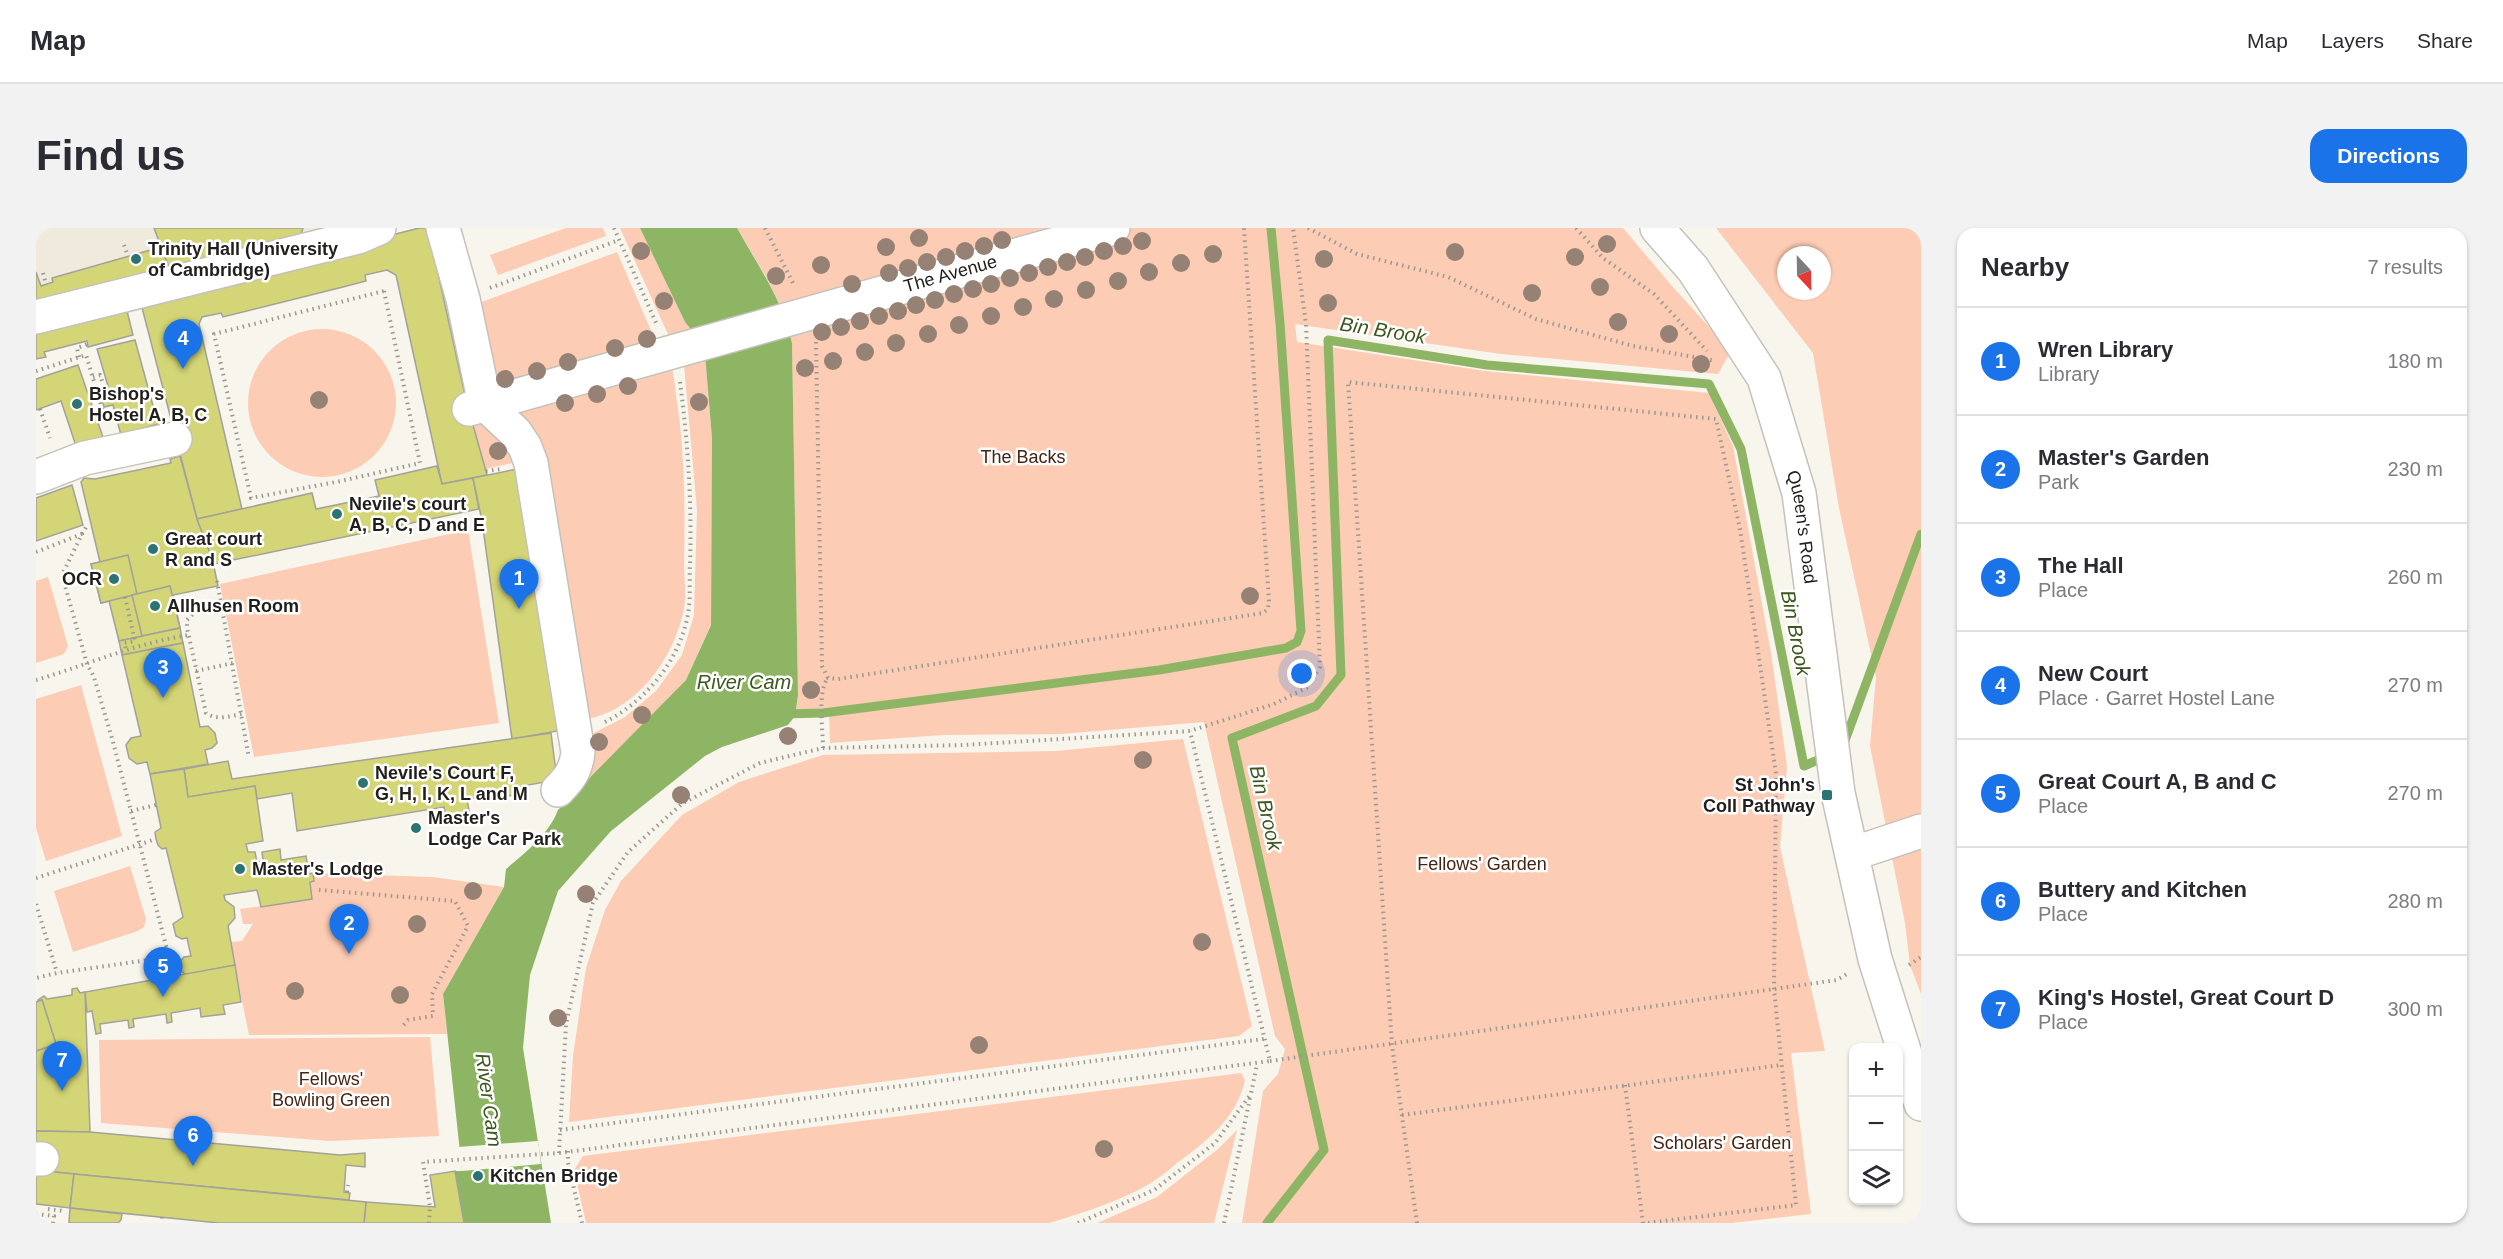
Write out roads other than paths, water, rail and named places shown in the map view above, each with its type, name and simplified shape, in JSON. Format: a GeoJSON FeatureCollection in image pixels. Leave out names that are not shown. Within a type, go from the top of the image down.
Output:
{"type":"FeatureCollection","features":[{"type":"Feature","properties":{"kind":"main road"},"geometry":{"type":"LineString","coordinates":[[36,317],[358,237],[379,228]]}},
{"type":"Feature","properties":{"kind":"main road"},"geometry":{"type":"LineString","coordinates":[[443,228],[463,299],[477,406],[515,432],[525,447],[531,463],[575,728],[576,764],[572,775],[558,790]]}},
{"type":"Feature","properties":{"kind":"main road","name":"The Avenue"},"geometry":{"type":"LineString","coordinates":[[477,406],[1113,228]]}},
{"type":"Feature","properties":{"kind":"main road","name":"Queen's Road"},"geometry":{"type":"LineString","coordinates":[[1657,228],[1693,269],[1764,378],[1799,493],[1838,793],[1875,959],[1921,1104]]}},
{"type":"Feature","properties":{"kind":"main road"},"geometry":{"type":"LineString","coordinates":[[36,477],[86,458],[175,439]]}},
{"type":"Feature","properties":{"kind":"main road"},"geometry":{"type":"LineString","coordinates":[[1852,854],[1921,831]]}},
{"type":"Feature","properties":{"kind":"water","name":"River Cam"},"geometry":{"type":"Polygon","coordinates":[[[640,228],[737,228],[769,284],[788,327],[792,343],[798,695],[795,716],[788,725],[722,747],[705,756],[611,831],[558,891],[530,975],[523,1048],[551,1223],[464,1223],[455,1171],[462,1171],[443,994],[504,887],[506,869],[536,842],[549,827],[558,810],[686,680],[711,625],[712,438],[705,354],[698,338],[685,322],[640,228]]]}},
{"type":"Feature","properties":{"kind":"waterway"},"geometry":{"type":"LineString","coordinates":[[783,714],[823,713],[1159,670],[1286,648],[1297,642],[1301,631],[1280,323],[1271,228]]}},
{"type":"Feature","properties":{"kind":"waterway","name":"Bin Brook"},"geometry":{"type":"LineString","coordinates":[[1267,1223],[1324,1150],[1232,738],[1316,706],[1341,675],[1328,340],[1487,365],[1709,384],[1741,449],[1804,766],[1827,756]]}},
{"type":"Feature","properties":{"kind":"waterway","name":"Bin Brook"},"geometry":{"type":"LineString","coordinates":[[1843,746],[1921,534]]}},
{"type":"Feature","properties":{"kind":"place","name":"Trinity Hall (University of Cambridge)"},"geometry":{"type":"Point","coordinates":[136,259]}},
{"type":"Feature","properties":{"kind":"place","name":"New Court"},"geometry":{"type":"Point","coordinates":[183,369]}},
{"type":"Feature","properties":{"kind":"place","name":"Bishop's Hostel A, B, C"},"geometry":{"type":"Point","coordinates":[77,404]}},
{"type":"Feature","properties":{"kind":"place","name":"Nevile's court A, B, C, D and E"},"geometry":{"type":"Point","coordinates":[337,514]}},
{"type":"Feature","properties":{"kind":"place","name":"Great court R and S"},"geometry":{"type":"Point","coordinates":[153,549]}},
{"type":"Feature","properties":{"kind":"place","name":"OCR"},"geometry":{"type":"Point","coordinates":[114,579]}},
{"type":"Feature","properties":{"kind":"place","name":"Allhusen Room"},"geometry":{"type":"Point","coordinates":[155,606]}},
{"type":"Feature","properties":{"kind":"place","name":"Wren Library"},"geometry":{"type":"Point","coordinates":[519,609]}},
{"type":"Feature","properties":{"kind":"place","name":"The Hall"},"geometry":{"type":"Point","coordinates":[163,698]}},
{"type":"Feature","properties":{"kind":"place","name":"Nevile's Court F, G, H, I, K, L and M"},"geometry":{"type":"Point","coordinates":[363,783]}},
{"type":"Feature","properties":{"kind":"place","name":"St John's Coll Pathway"},"geometry":{"type":"Point","coordinates":[1827,795]}},
{"type":"Feature","properties":{"kind":"place","name":"Master's Lodge Car Park"},"geometry":{"type":"Point","coordinates":[416,828]}},
{"type":"Feature","properties":{"kind":"place","name":"Master's Lodge"},"geometry":{"type":"Point","coordinates":[240,869]}},
{"type":"Feature","properties":{"kind":"place","name":"Master's Garden"},"geometry":{"type":"Point","coordinates":[349,954]}},
{"type":"Feature","properties":{"kind":"place","name":"Great Court A, B and C"},"geometry":{"type":"Point","coordinates":[163,997]}},
{"type":"Feature","properties":{"kind":"place","name":"King's Hostel, Great Court D"},"geometry":{"type":"Point","coordinates":[62,1091]}},
{"type":"Feature","properties":{"kind":"place","name":"Buttery and Kitchen"},"geometry":{"type":"Point","coordinates":[193,1166]}},
{"type":"Feature","properties":{"kind":"place","name":"Kitchen Bridge"},"geometry":{"type":"Point","coordinates":[478,1176]}},
{"type":"Feature","properties":{"kind":"park label","name":"The Backs"},"geometry":{"type":"Point","coordinates":[1023,457]}},
{"type":"Feature","properties":{"kind":"park label","name":"Fellows' Garden"},"geometry":{"type":"Point","coordinates":[1482,864]}},
{"type":"Feature","properties":{"kind":"park label","name":"Fellows' Bowling Green"},"geometry":{"type":"Point","coordinates":[331,1089]}},
{"type":"Feature","properties":{"kind":"park label","name":"Scholars' Garden"},"geometry":{"type":"Point","coordinates":[1722,1143]}}]}
